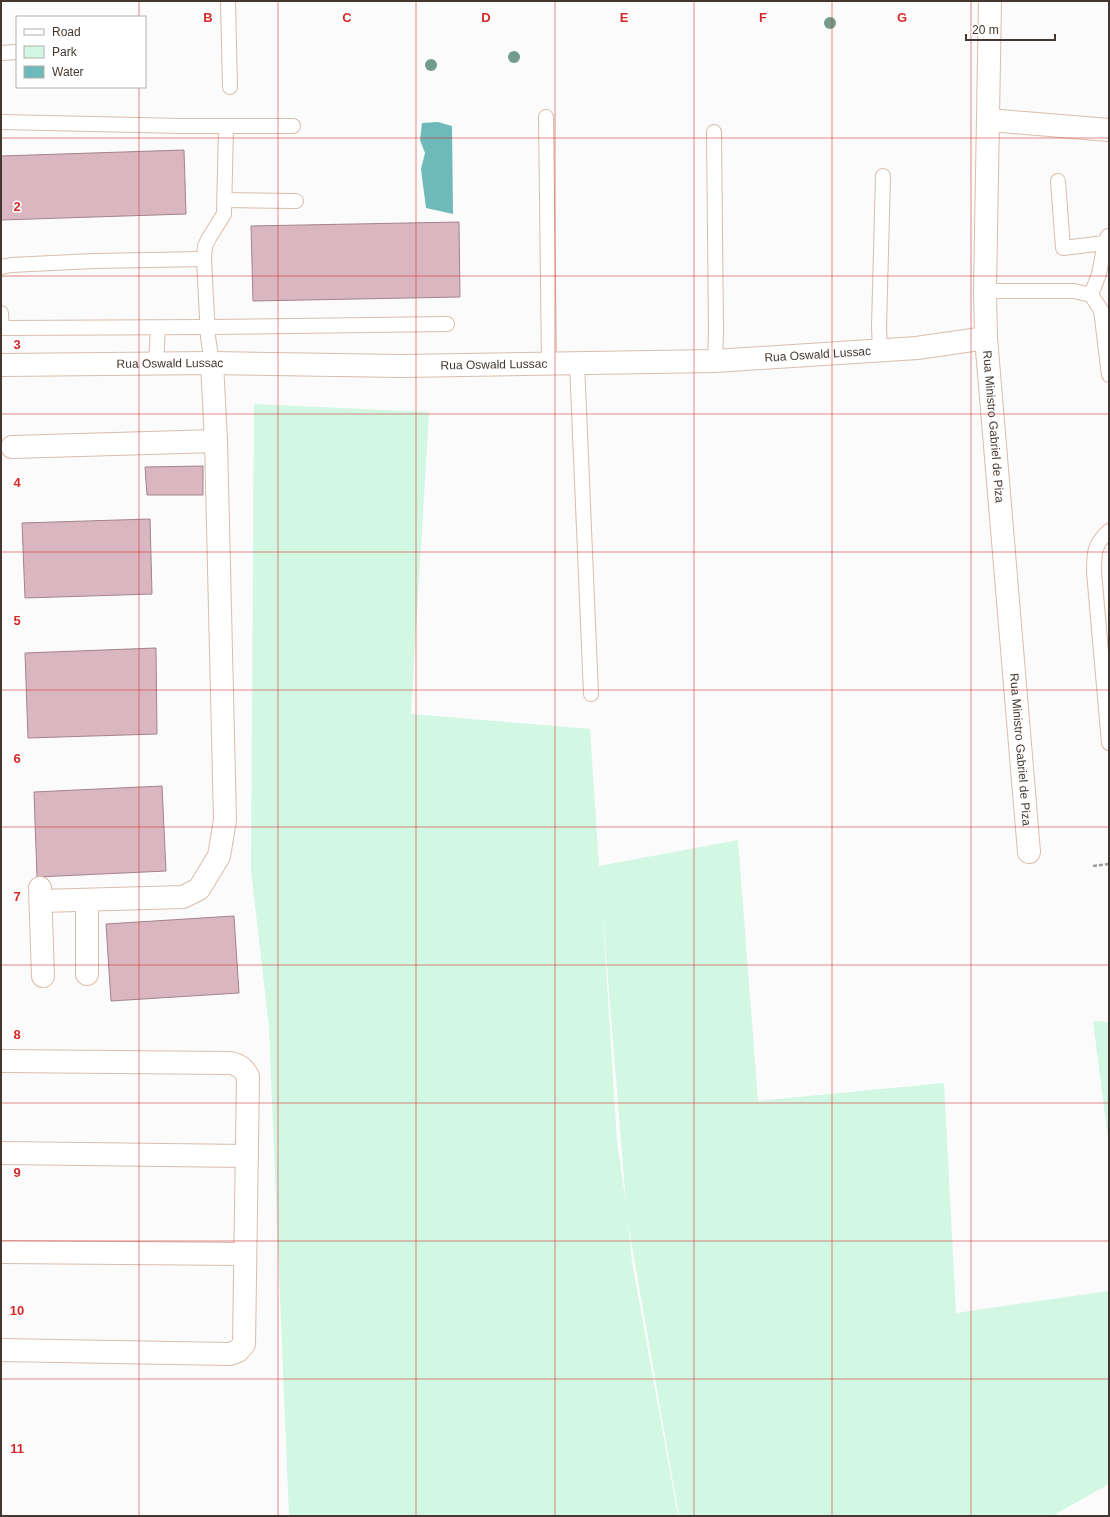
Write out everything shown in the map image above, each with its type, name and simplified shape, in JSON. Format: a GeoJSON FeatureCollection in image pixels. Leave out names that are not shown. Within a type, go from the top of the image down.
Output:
{"type":"FeatureCollection","features":[{"type":"Feature","properties":{"kind":"street","name":"Rua Ministro Gabriel de Piza"},"geometry":{"type":"LineString","coordinates":[[990,1],[985,291],[986,338],[1029,852]]}},
{"type":"Feature","properties":{"kind":"street"},"geometry":{"type":"LineString","coordinates":[[989,120],[1109,130]]}},
{"type":"Feature","properties":{"kind":"street","name":"Rua Oswald Lussac"},"geometry":{"type":"LineString","coordinates":[[1,366],[212,363],[402,366],[715,361],[917,348],[986,338]]}},
{"type":"Feature","properties":{"kind":"street"},"geometry":{"type":"LineString","coordinates":[[43,976],[41,894],[87,900],[183,897],[199,889],[219,856],[225,820],[216,442],[212,363]]}},
{"type":"Feature","properties":{"kind":"street"},"geometry":{"type":"LineString","coordinates":[[12,447],[216,442]]}},
{"type":"Feature","properties":{"kind":"street"},"geometry":{"type":"LineString","coordinates":[[87,900],[87,974]]}},
{"type":"Feature","properties":{"kind":"street"},"geometry":{"type":"LineString","coordinates":[[1,1061],[230,1062],[238,1064],[244,1068],[248,1076],[244,1344],[238,1351],[230,1354],[1,1350]]}},
{"type":"Feature","properties":{"kind":"street"},"geometry":{"type":"LineString","coordinates":[[1,1153],[247,1156]]}},
{"type":"Feature","properties":{"kind":"street"},"geometry":{"type":"LineString","coordinates":[[1,1252],[245,1254]]}},
{"type":"Feature","properties":{"kind":"lane"},"geometry":{"type":"LineString","coordinates":[[228,1],[230,87]]}},
{"type":"Feature","properties":{"kind":"lane"},"geometry":{"type":"LineString","coordinates":[[1,53],[16,52]]}},
{"type":"Feature","properties":{"kind":"lane"},"geometry":{"type":"LineString","coordinates":[[546,117],[549,364]]}},
{"type":"Feature","properties":{"kind":"lane"},"geometry":{"type":"LineString","coordinates":[[1,122],[226,127],[293,126]]}},
{"type":"Feature","properties":{"kind":"lane"},"geometry":{"type":"LineString","coordinates":[[212,363],[208,337],[204,259],[205,246],[224,214],[226,127]]}},
{"type":"Feature","properties":{"kind":"lane"},"geometry":{"type":"LineString","coordinates":[[714,132],[715,361]]}},
{"type":"Feature","properties":{"kind":"lane"},"geometry":{"type":"LineString","coordinates":[[880,350],[879,319],[883,176]]}},
{"type":"Feature","properties":{"kind":"lane"},"geometry":{"type":"LineString","coordinates":[[1058,181],[1063,248],[1107,239],[1099,274],[1091,295]]}},
{"type":"Feature","properties":{"kind":"lane"},"geometry":{"type":"LineString","coordinates":[[224,200],[296,201]]}},
{"type":"Feature","properties":{"kind":"lane"},"geometry":{"type":"LineString","coordinates":[[1,267],[11,265],[94,261],[204,259]]}},
{"type":"Feature","properties":{"kind":"lane"},"geometry":{"type":"LineString","coordinates":[[985,291],[1074,291],[1091,295],[1102,310],[1109,375]]}},
{"type":"Feature","properties":{"kind":"lane"},"geometry":{"type":"LineString","coordinates":[[1,313],[1,328],[158,328],[447,324]]}},
{"type":"Feature","properties":{"kind":"lane"},"geometry":{"type":"LineString","coordinates":[[156,364],[158,328]]}},
{"type":"Feature","properties":{"kind":"lane"},"geometry":{"type":"LineString","coordinates":[[577,363],[591,694]]}},
{"type":"Feature","properties":{"kind":"lane"},"geometry":{"type":"LineString","coordinates":[[1109,531],[1102,536],[1094,552],[1094,572],[1109,743]]}},
{"type":"Feature","properties":{"kind":"path"},"geometry":{"type":"LineString","coordinates":[[1093,866],[1109,864]]}},
{"type":"Feature","properties":{"kind":"green space"},"geometry":{"type":"Polygon","coordinates":[[[254,404],[429,412],[411,714],[590,729],[599,866],[738,840],[758,1101],[944,1083],[956,1313],[1109,1291],[1109,1484],[1052,1516],[679,1516],[628,1223],[632,1262],[678,1516],[289,1516],[269,1027],[251,870],[254,404]],[[602,903],[617,1141],[626,1204],[602,903]]]}},
{"type":"Feature","properties":{"kind":"green space"},"geometry":{"type":"Polygon","coordinates":[[[1093,1021],[1109,1022],[1109,1146],[1093,1021]]]}},
{"type":"Feature","properties":{"kind":"water"},"geometry":{"type":"Polygon","coordinates":[[[438,122],[452,126],[453,214],[426,208],[421,169],[425,153],[420,140],[422,123],[438,122]]]}},
{"type":"Feature","properties":{"kind":"building"},"geometry":{"type":"Polygon","coordinates":[[[184,150],[186,214],[1,220],[1,156],[184,150]]]}},
{"type":"Feature","properties":{"kind":"building"},"geometry":{"type":"Polygon","coordinates":[[[459,222],[460,297],[253,301],[251,226],[459,222]]]}},
{"type":"Feature","properties":{"kind":"building"},"geometry":{"type":"Polygon","coordinates":[[[203,466],[203,495],[147,495],[145,467],[203,466]]]}},
{"type":"Feature","properties":{"kind":"building"},"geometry":{"type":"Polygon","coordinates":[[[150,519],[152,594],[25,598],[22,523],[150,519]]]}},
{"type":"Feature","properties":{"kind":"building"},"geometry":{"type":"Polygon","coordinates":[[[156,648],[157,734],[28,738],[25,653],[156,648]]]}},
{"type":"Feature","properties":{"kind":"building"},"geometry":{"type":"Polygon","coordinates":[[[162,786],[166,871],[37,877],[34,792],[162,786]]]}},
{"type":"Feature","properties":{"kind":"building"},"geometry":{"type":"Polygon","coordinates":[[[234,916],[239,993],[111,1001],[106,924],[234,916]]]}}]}
